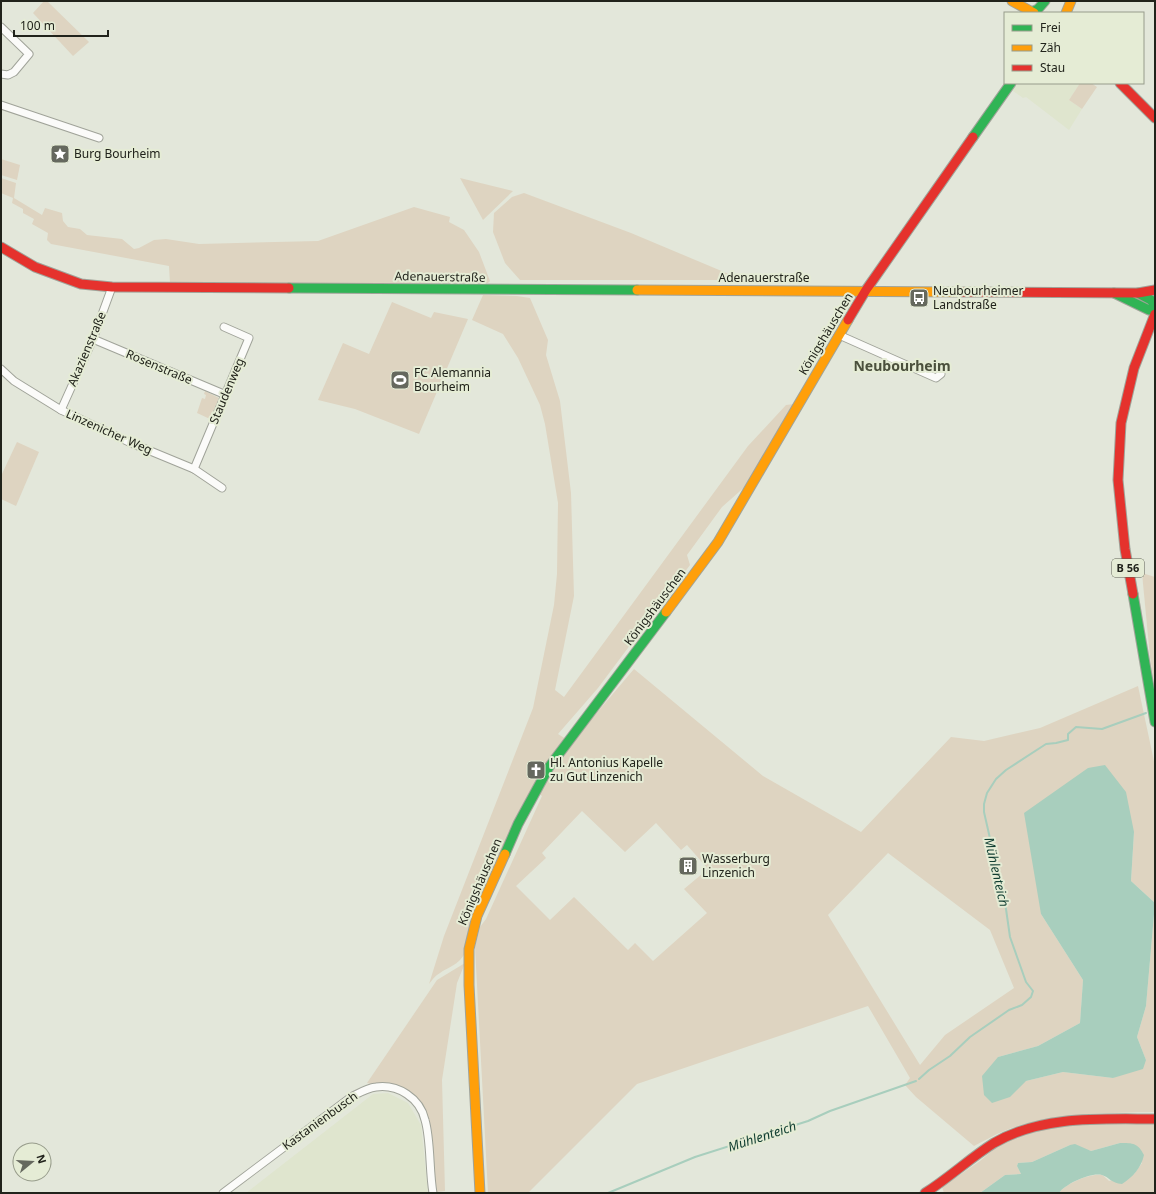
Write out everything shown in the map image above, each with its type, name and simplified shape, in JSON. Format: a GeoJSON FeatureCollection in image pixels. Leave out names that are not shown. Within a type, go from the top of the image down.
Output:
{"type":"FeatureCollection","features":[{"type":"Feature","properties":{"kind":"street"},"geometry":{"type":"LineString","coordinates":[[1012,1],[1033,12],[1045,1]]}},
{"type":"Feature","properties":{"kind":"street"},"geometry":{"type":"LineString","coordinates":[[1066,12],[1072,1]]}},
{"type":"Feature","properties":{"kind":"street"},"geometry":{"type":"LineString","coordinates":[[1072,1],[1072,12]]}},
{"type":"Feature","properties":{"kind":"street"},"geometry":{"type":"LineString","coordinates":[[1,27],[29,54],[14,72],[8,76],[1,74]]}},
{"type":"Feature","properties":{"kind":"street","name":"Königshäuschen"},"geometry":{"type":"LineString","coordinates":[[480,1193],[468,956],[472,932],[477,916],[518,824],[546,772],[718,542],[866,290],[1010,84]]}},
{"type":"Feature","properties":{"kind":"street"},"geometry":{"type":"LineString","coordinates":[[1121,84],[1155,118]]}},
{"type":"Feature","properties":{"kind":"street"},"geometry":{"type":"LineString","coordinates":[[1131,84],[1155,108]]}},
{"type":"Feature","properties":{"kind":"street"},"geometry":{"type":"LineString","coordinates":[[1,106],[98,138]]}},
{"type":"Feature","properties":{"kind":"street","name":"Adenauerstraße"},"geometry":{"type":"LineString","coordinates":[[1,247],[35,267],[81,284],[112,287],[886,290],[1138,293],[1155,290]]}},
{"type":"Feature","properties":{"kind":"street","name":"Akazienstraße"},"geometry":{"type":"LineString","coordinates":[[61,410],[93,339],[112,287]]}},
{"type":"Feature","properties":{"kind":"street"},"geometry":{"type":"LineString","coordinates":[[1113,292],[1150,310],[1155,309]]}},
{"type":"Feature","properties":{"kind":"street"},"geometry":{"type":"LineString","coordinates":[[1138,293],[1151,300],[1155,306]]}},
{"type":"Feature","properties":{"kind":"street","name":"B 56"},"geometry":{"type":"LineString","coordinates":[[1155,314],[1134,368],[1123,416],[1118,480],[1125,549],[1155,722]]}},
{"type":"Feature","properties":{"kind":"street","name":"Staudenweg"},"geometry":{"type":"LineString","coordinates":[[194,469],[249,338],[224,328]]}},
{"type":"Feature","properties":{"kind":"street"},"geometry":{"type":"LineString","coordinates":[[840,335],[936,378],[941,374]]}},
{"type":"Feature","properties":{"kind":"street","name":"Rosenstraße"},"geometry":{"type":"LineString","coordinates":[[93,339],[226,395]]}},
{"type":"Feature","properties":{"kind":"street","name":"Linzenicher Weg"},"geometry":{"type":"LineString","coordinates":[[1,369],[14,381],[61,410],[194,469],[222,488]]}},
{"type":"Feature","properties":{"kind":"street","name":"Kastanienbusch"},"geometry":{"type":"LineString","coordinates":[[223,1193],[351,1097],[363,1090],[380,1086],[395,1088],[408,1095],[422,1110],[426,1124],[433,1193]]}},
{"type":"Feature","properties":{"kind":"street"},"geometry":{"type":"LineString","coordinates":[[924,1193],[954,1174],[978,1154],[997,1141],[1023,1131],[1064,1122],[1155,1119]]}},
{"type":"Feature","properties":{"kind":"shaded area"},"geometry":{"type":"Polygon","coordinates":[[[44,1],[47,1],[89,42],[73,56],[33,13],[44,1]]]}},
{"type":"Feature","properties":{"kind":"shaded area"},"geometry":{"type":"Polygon","coordinates":[[[1014,84],[1079,84],[1069,100],[1082,109],[1069,130],[1026,97],[1023,98],[1013,91],[1012,88],[1014,84]]]}},
{"type":"Feature","properties":{"kind":"shaded area"},"geometry":{"type":"Polygon","coordinates":[[[1079,84],[1092,84],[1097,87],[1082,109],[1069,100],[1079,84]]]}},
{"type":"Feature","properties":{"kind":"shaded area"},"geometry":{"type":"Polygon","coordinates":[[[1,159],[20,165],[17,180],[1,175],[1,159]]]}},
{"type":"Feature","properties":{"kind":"shaded area"},"geometry":{"type":"Polygon","coordinates":[[[1,178],[16,183],[14,198],[42,215],[45,208],[62,213],[63,221],[68,227],[80,229],[87,235],[122,239],[134,249],[154,240],[166,239],[199,244],[318,241],[414,207],[450,217],[449,222],[464,230],[479,252],[490,281],[488,283],[170,283],[169,266],[51,244],[47,240],[48,233],[32,224],[34,219],[23,213],[23,209],[12,203],[13,198],[1,193],[1,178]]]}},
{"type":"Feature","properties":{"kind":"shaded area"},"geometry":{"type":"Polygon","coordinates":[[[460,178],[513,191],[483,220],[460,178]]]}},
{"type":"Feature","properties":{"kind":"shaded area"},"geometry":{"type":"Polygon","coordinates":[[[524,193],[631,233],[743,280],[520,280],[505,263],[493,232],[494,213],[512,197],[524,193]]]}},
{"type":"Feature","properties":{"kind":"shaded area"},"geometry":{"type":"Polygon","coordinates":[[[483,295],[530,298],[548,340],[546,355],[560,401],[571,493],[574,596],[555,690],[564,697],[748,446],[786,405],[794,404],[748,484],[722,507],[687,555],[690,565],[598,688],[558,734],[566,739],[539,779],[466,951],[458,962],[437,975],[429,984],[444,936],[533,708],[554,605],[557,574],[558,503],[545,424],[540,405],[518,358],[503,334],[472,320],[483,295]]]}},
{"type":"Feature","properties":{"kind":"shaded area","name":"FC Alemannia Bourheim"},"geometry":{"type":"Polygon","coordinates":[[[392,302],[431,318],[434,312],[468,319],[419,434],[355,409],[318,400],[343,343],[369,354],[392,302]]]}},
{"type":"Feature","properties":{"kind":"shaded area"},"geometry":{"type":"Polygon","coordinates":[[[205,391],[219,398],[210,419],[197,413],[202,398],[205,399],[205,391]]]}},
{"type":"Feature","properties":{"kind":"shaded area"},"geometry":{"type":"Polygon","coordinates":[[[17,442],[39,452],[16,506],[1,499],[1,476],[17,442]]]}},
{"type":"Feature","properties":{"kind":"shaded area"},"geometry":{"type":"Polygon","coordinates":[[[1142,573],[1155,577],[1155,688],[1150,657],[1142,573]]]}},
{"type":"Feature","properties":{"kind":"shaded area"},"geometry":{"type":"Polygon","coordinates":[[[634,669],[763,776],[861,832],[951,737],[984,741],[1040,728],[1138,686],[1155,766],[1155,903],[1155,1112],[1079,1115],[1041,1120],[1004,1131],[974,1146],[916,1097],[905,1085],[910,1078],[868,1006],[637,1084],[528,1193],[488,1193],[475,947],[480,927],[486,919],[542,796],[538,793],[572,742],[634,669]],[[582,811],[542,853],[546,858],[516,886],[550,920],[574,897],[628,950],[635,943],[653,961],[707,913],[684,889],[708,869],[687,845],[681,850],[656,823],[625,852],[582,811]],[[1134,832],[1041,914],[1083,980],[1080,1023],[1038,1046],[998,1057],[1026,1081],[1063,1072],[1113,1078],[1146,1060],[1137,1037],[1146,1006],[1155,903],[1131,881],[1134,832]],[[888,853],[828,915],[920,1065],[945,1035],[1014,988],[990,930],[888,853]]]}},
{"type":"Feature","properties":{"kind":"shaded area"},"geometry":{"type":"Polygon","coordinates":[[[1105,765],[1126,792],[1134,832],[1131,881],[1155,903],[1146,1006],[1137,1037],[1146,1060],[1143,1069],[1113,1078],[1063,1072],[1026,1081],[1010,1097],[992,1103],[984,1095],[982,1076],[998,1057],[1038,1046],[1080,1023],[1083,980],[1041,914],[1024,813],[1088,768],[1105,765]]]}},
{"type":"Feature","properties":{"kind":"shaded area"},"geometry":{"type":"Polygon","coordinates":[[[465,963],[457,983],[442,1080],[445,1191],[436,1192],[430,1127],[412,1095],[367,1083],[437,980],[465,963]]]}},
{"type":"Feature","properties":{"kind":"shaded area"},"geometry":{"type":"Polygon","coordinates":[[[388,1093],[408,1103],[421,1125],[428,1193],[246,1193],[373,1094],[388,1093]]]}},
{"type":"Feature","properties":{"kind":"shaded area"},"geometry":{"type":"Polygon","coordinates":[[[1079,1123],[1155,1123],[1155,1193],[1059,1193],[1067,1186],[1085,1177],[1102,1175],[1109,1181],[1134,1174],[1142,1163],[1120,1143],[1091,1151],[1070,1145],[1032,1162],[1018,1163],[1017,1166],[1021,1174],[1005,1175],[980,1193],[944,1193],[942,1187],[980,1161],[1001,1143],[1051,1127],[1079,1123]]]}},
{"type":"Feature","properties":{"kind":"shaded area"},"geometry":{"type":"Polygon","coordinates":[[[1120,1143],[1135,1144],[1140,1148],[1144,1155],[1136,1172],[1122,1184],[1102,1175],[1091,1175],[1072,1183],[1059,1193],[980,1193],[1005,1175],[1021,1174],[1017,1166],[1018,1163],[1032,1162],[1075,1144],[1091,1151],[1120,1143]]]}},
{"type":"Feature","properties":{"kind":"waterway","name":"Mühlenteich"},"geometry":{"type":"LineString","coordinates":[[919,1079],[929,1070],[950,1056],[970,1037],[1009,1010],[1022,1005],[1031,997],[1033,991],[1026,982],[1010,937],[1006,909],[984,812],[984,804],[987,793],[996,779],[1006,770],[1046,744],[1068,740],[1068,734],[1076,727],[1102,729],[1146,713]]}},
{"type":"Feature","properties":{"kind":"waterway","name":"Mühlenteich"},"geometry":{"type":"LineString","coordinates":[[608,1193],[695,1157],[808,1121],[830,1111],[916,1081]]}},
{"type":"Feature","properties":{"kind":"traffic: fast"},"geometry":{"type":"LineString","coordinates":[[1032,12],[1038,9],[1045,1]]}},
{"type":"Feature","properties":{"kind":"traffic: fast"},"geometry":{"type":"LineString","coordinates":[[973,137],[1010,84]]}},
{"type":"Feature","properties":{"kind":"traffic: fast"},"geometry":{"type":"LineString","coordinates":[[289,288],[637,290]]}},
{"type":"Feature","properties":{"kind":"traffic: fast"},"geometry":{"type":"LineString","coordinates":[[1114,293],[1149,310],[1155,309]]}},
{"type":"Feature","properties":{"kind":"traffic: fast"},"geometry":{"type":"LineString","coordinates":[[1138,293],[1151,300],[1155,306]]}},
{"type":"Feature","properties":{"kind":"traffic: fast"},"geometry":{"type":"LineString","coordinates":[[1133,594],[1155,722]]}},
{"type":"Feature","properties":{"kind":"traffic: fast"},"geometry":{"type":"LineString","coordinates":[[505,854],[518,824],[549,767],[666,612]]}},
{"type":"Feature","properties":{"kind":"traffic: slow"},"geometry":{"type":"LineString","coordinates":[[1012,1],[1032,12]]}},
{"type":"Feature","properties":{"kind":"traffic: slow"},"geometry":{"type":"LineString","coordinates":[[1066,12],[1071,1]]}},
{"type":"Feature","properties":{"kind":"traffic: slow"},"geometry":{"type":"LineString","coordinates":[[637,290],[959,292]]}},
{"type":"Feature","properties":{"kind":"traffic: slow"},"geometry":{"type":"LineString","coordinates":[[666,612],[718,542],[848,320]]}},
{"type":"Feature","properties":{"kind":"traffic: slow"},"geometry":{"type":"LineString","coordinates":[[480,1193],[469,985],[469,949],[477,916],[505,854]]}},
{"type":"Feature","properties":{"kind":"traffic: jam"},"geometry":{"type":"LineString","coordinates":[[1121,84],[1155,118]]}},
{"type":"Feature","properties":{"kind":"traffic: jam"},"geometry":{"type":"LineString","coordinates":[[848,320],[866,290],[973,137]]}},
{"type":"Feature","properties":{"kind":"traffic: jam"},"geometry":{"type":"LineString","coordinates":[[1,247],[35,267],[81,284],[112,287],[289,288]]}},
{"type":"Feature","properties":{"kind":"traffic: jam"},"geometry":{"type":"LineString","coordinates":[[959,292],[1138,293],[1155,290]]}},
{"type":"Feature","properties":{"kind":"traffic: jam"},"geometry":{"type":"LineString","coordinates":[[1133,594],[1125,549],[1118,480],[1121,423],[1134,368],[1155,314]]}},
{"type":"Feature","properties":{"kind":"traffic: jam"},"geometry":{"type":"LineString","coordinates":[[925,1193],[994,1143],[1032,1127],[1073,1120],[1155,1119]]}},
{"type":"Feature","properties":{"kind":"place","name":"Burg Bourheim"},"geometry":{"type":"Point","coordinates":[60,154]}},
{"type":"Feature","properties":{"kind":"place","name":"Neubourheimer Landstraße"},"geometry":{"type":"Point","coordinates":[919,298]}},
{"type":"Feature","properties":{"kind":"place","name":"FC Alemannia Bourheim"},"geometry":{"type":"Point","coordinates":[400,380]}},
{"type":"Feature","properties":{"kind":"place","name":"Hl. Antonius Kapelle zu Gut Linzenich"},"geometry":{"type":"Point","coordinates":[536,770]}},
{"type":"Feature","properties":{"kind":"place","name":"Wasserburg Linzenich"},"geometry":{"type":"Point","coordinates":[688,866]}},
{"type":"Feature","properties":{"kind":"district","name":"Neubourheim"},"geometry":{"type":"Point","coordinates":[902,366]}}]}
